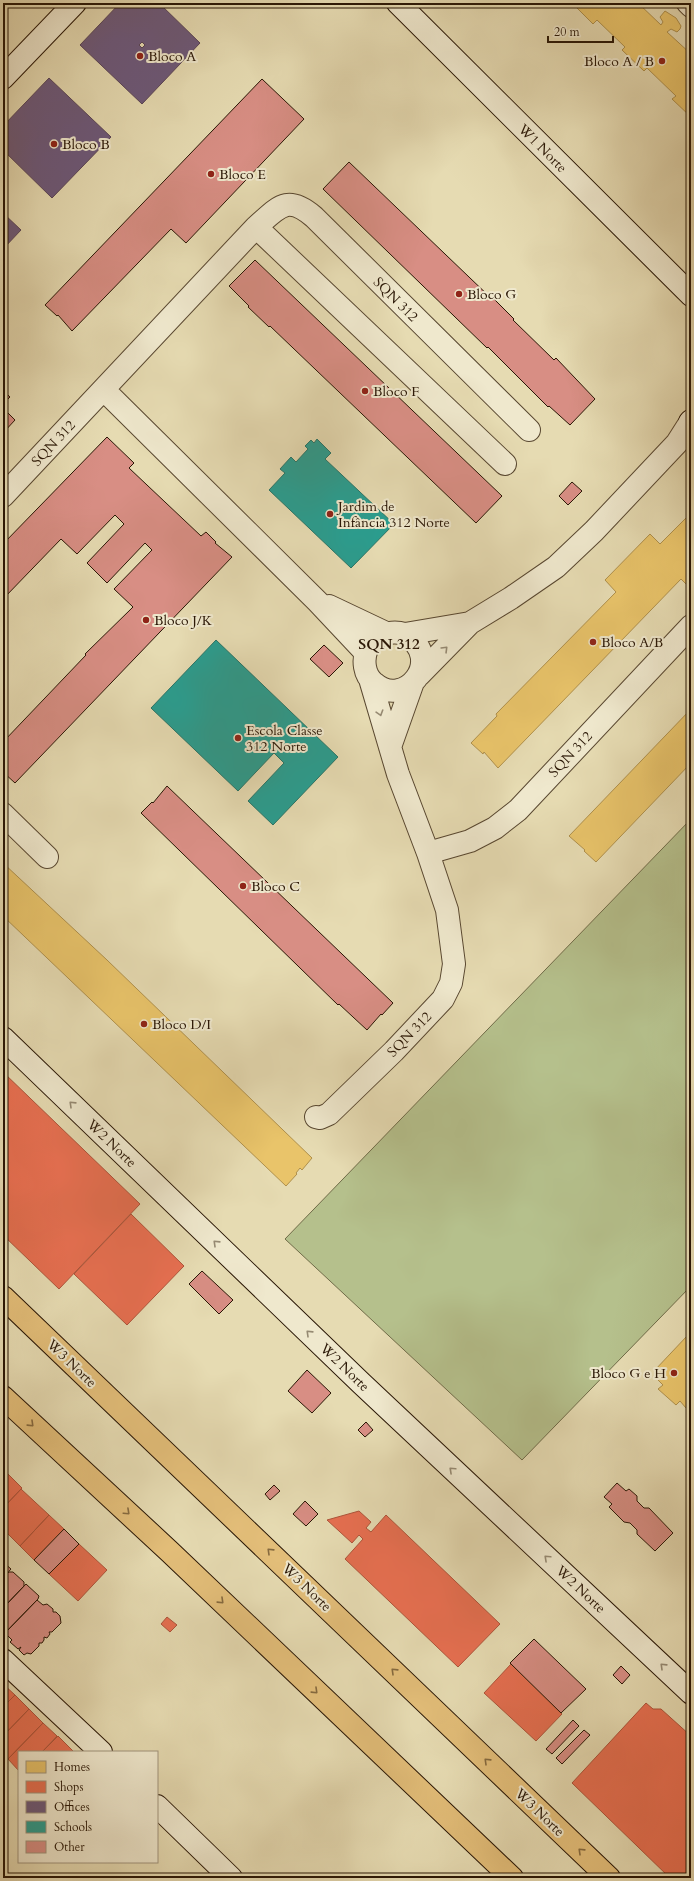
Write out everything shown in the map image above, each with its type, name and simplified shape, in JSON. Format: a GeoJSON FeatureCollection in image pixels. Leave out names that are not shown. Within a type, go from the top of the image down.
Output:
{"type":"FeatureCollection","features":[{"type":"Feature","properties":{"kind":"main road","name":"W3 Norte"},"geometry":{"type":"LineString","coordinates":[[3,1297],[609,1878]]}},
{"type":"Feature","properties":{"kind":"main road"},"geometry":{"type":"LineString","coordinates":[[3,1397],[170,1552],[512,1878]]}},
{"type":"Feature","properties":{"kind":"street"},"geometry":{"type":"LineString","coordinates":[[3,78],[75,3]]}},
{"type":"Feature","properties":{"kind":"street","name":"W1 Norte"},"geometry":{"type":"LineString","coordinates":[[398,3],[690,294]]}},
{"type":"Feature","properties":{"kind":"street"},"geometry":{"type":"LineString","coordinates":[[688,3],[691,6]]}},
{"type":"Feature","properties":{"kind":"street","name":"SQN 312"},"geometry":{"type":"LineString","coordinates":[[3,496],[256,228],[272,213],[282,206],[291,203],[304,209],[529,430]]}},
{"type":"Feature","properties":{"kind":"street"},"geometry":{"type":"LineString","coordinates":[[256,228],[505,464]]}},
{"type":"Feature","properties":{"kind":"street"},"geometry":{"type":"LineString","coordinates":[[104,390],[318,602],[365,652]]}},
{"type":"Feature","properties":{"kind":"street"},"geometry":{"type":"LineString","coordinates":[[470,623],[377,636],[370,643],[365,652],[364,661],[366,671],[370,679],[377,686],[386,690],[401,689],[416,678],[470,623],[511,598],[556,566],[594,531],[684,440],[691,421]]}},
{"type":"Feature","properties":{"kind":"street"},"geometry":{"type":"LineString","coordinates":[[318,602],[413,639],[419,646],[422,656],[422,665],[390,747]]}},
{"type":"Feature","properties":{"kind":"street","name":"SQN 312"},"geometry":{"type":"LineString","coordinates":[[428,853],[470,841],[496,828],[518,810],[691,626]]}},
{"type":"Feature","properties":{"kind":"street","name":"SQN 312"},"geometry":{"type":"LineString","coordinates":[[316,1117],[320,1118],[329,1114],[394,1051],[442,999],[451,983],[454,964],[451,926],[428,853],[398,774],[370,679]]}},
{"type":"Feature","properties":{"kind":"street"},"geometry":{"type":"LineString","coordinates":[[3,814],[47,857]]}},
{"type":"Feature","properties":{"kind":"street","name":"W2 Norte"},"geometry":{"type":"LineString","coordinates":[[3,1038],[361,1383],[691,1693]]}},
{"type":"Feature","properties":{"kind":"street"},"geometry":{"type":"LineString","coordinates":[[3,1660],[100,1751]]}},
{"type":"Feature","properties":{"kind":"street"},"geometry":{"type":"LineString","coordinates":[[158,1807],[231,1878]]}},
{"type":"Feature","properties":{"kind":"green space"},"geometry":{"type":"Polygon","coordinates":[[[691,819],[691,1286],[522,1460],[285,1239],[691,819]]]}},
{"type":"Feature","properties":{"kind":"building: Homes","name":"Bloco A / B"},"geometry":{"type":"Polygon","coordinates":[[[572,3],[638,3],[661,25],[663,22],[660,17],[665,11],[676,18],[681,26],[680,29],[677,32],[671,29],[667,32],[691,54],[691,117],[672,99],[676,96],[647,68],[644,71],[622,50],[625,47],[597,20],[593,24],[572,3]]]}},
{"type":"Feature","properties":{"kind":"building: Homes","name":"Bloco A/B"},"geometry":{"type":"Polygon","coordinates":[[[688,516],[691,519],[691,589],[681,579],[498,768],[484,752],[483,754],[471,743],[497,716],[496,714],[616,592],[605,580],[650,534],[660,544],[688,516]]]}},
{"type":"Feature","properties":{"kind":"building: Homes"},"geometry":{"type":"Polygon","coordinates":[[[691,709],[691,763],[596,862],[569,836],[691,709]]]}},
{"type":"Feature","properties":{"kind":"building: Homes","name":"Bloco D/I"},"geometry":{"type":"Polygon","coordinates":[[[3,863],[107,960],[312,1158],[302,1170],[300,1168],[296,1173],[297,1174],[286,1186],[3,916],[3,863]]]}},
{"type":"Feature","properties":{"kind":"building: Homes","name":"Bloco G e H"},"geometry":{"type":"Polygon","coordinates":[[[687,1336],[691,1340],[691,1405],[690,1404],[686,1408],[680,1401],[676,1405],[658,1389],[663,1385],[656,1378],[659,1375],[654,1371],[687,1336]]]}},
{"type":"Feature","properties":{"kind":"building: Shops"},"geometry":{"type":"Polygon","coordinates":[[[3,1072],[140,1204],[59,1289],[3,1235],[3,1072]]]}},
{"type":"Feature","properties":{"kind":"building: Shops"},"geometry":{"type":"Polygon","coordinates":[[[131,1214],[184,1266],[127,1325],[74,1274],[131,1214]]]}},
{"type":"Feature","properties":{"kind":"building: Shops"},"geometry":{"type":"Polygon","coordinates":[[[3,1471],[7,1475],[3,1479],[3,1471]]]}},
{"type":"Feature","properties":{"kind":"building: Shops"},"geometry":{"type":"Polygon","coordinates":[[[8,1474],[22,1488],[3,1508],[3,1479],[8,1474]]]}},
{"type":"Feature","properties":{"kind":"building: Shops"},"geometry":{"type":"Polygon","coordinates":[[[21,1489],[49,1515],[20,1546],[3,1529],[3,1508],[21,1489]]]}},
{"type":"Feature","properties":{"kind":"building: Shops"},"geometry":{"type":"Polygon","coordinates":[[[359,1511],[371,1522],[366,1528],[371,1532],[386,1515],[500,1624],[458,1667],[345,1559],[363,1539],[359,1535],[352,1543],[327,1520],[359,1511]]]}},
{"type":"Feature","properties":{"kind":"building: Shops"},"geometry":{"type":"Polygon","coordinates":[[[49,1515],[64,1529],[34,1560],[20,1546],[49,1515]]]}},
{"type":"Feature","properties":{"kind":"building: Shops"},"geometry":{"type":"Polygon","coordinates":[[[79,1544],[107,1570],[78,1601],[49,1574],[79,1544]]]}},
{"type":"Feature","properties":{"kind":"building: Shops"},"geometry":{"type":"Polygon","coordinates":[[[167,1617],[177,1625],[170,1632],[161,1624],[167,1617]]]}},
{"type":"Feature","properties":{"kind":"building: Shops"},"geometry":{"type":"Polygon","coordinates":[[[511,1664],[562,1714],[536,1741],[484,1693],[511,1664]]]}},
{"type":"Feature","properties":{"kind":"building: Shops"},"geometry":{"type":"Polygon","coordinates":[[[3,1684],[15,1695],[3,1707],[3,1684]]]}},
{"type":"Feature","properties":{"kind":"building: Shops"},"geometry":{"type":"Polygon","coordinates":[[[15,1695],[29,1709],[3,1736],[3,1707],[15,1695]]]}},
{"type":"Feature","properties":{"kind":"building: Shops"},"geometry":{"type":"Polygon","coordinates":[[[646,1703],[653,1709],[661,1709],[691,1736],[691,1878],[670,1878],[572,1783],[646,1703]]]}},
{"type":"Feature","properties":{"kind":"building: Shops"},"geometry":{"type":"Polygon","coordinates":[[[29,1709],[43,1723],[8,1759],[3,1754],[3,1736],[29,1709]]]}},
{"type":"Feature","properties":{"kind":"building: Shops"},"geometry":{"type":"Polygon","coordinates":[[[43,1723],[57,1736],[43,1751],[18,1751],[18,1770],[8,1759],[43,1723]]]}},
{"type":"Feature","properties":{"kind":"building: Shops"},"geometry":{"type":"Polygon","coordinates":[[[58,1736],[73,1751],[43,1751],[58,1736]]]}},
{"type":"Feature","properties":{"kind":"building: Offices","name":"Bloco A"},"geometry":{"type":"Polygon","coordinates":[[[120,3],[159,3],[200,43],[142,104],[80,45],[120,3]],[[142,42],[139,45],[142,48],[145,45],[142,42]]]}},
{"type":"Feature","properties":{"kind":"building: Offices","name":"Bloco B"},"geometry":{"type":"Polygon","coordinates":[[[49,78],[111,137],[52,198],[3,150],[3,126],[49,78]]]}},
{"type":"Feature","properties":{"kind":"building: Offices"},"geometry":{"type":"Polygon","coordinates":[[[3,213],[21,230],[3,249],[3,213]]]}},
{"type":"Feature","properties":{"kind":"building: Schools","name":"Jardim de Infância 312 Norte"},"geometry":{"type":"Polygon","coordinates":[[[317,439],[331,453],[325,459],[394,524],[351,568],[269,490],[285,473],[280,469],[291,457],[296,462],[308,449],[305,446],[311,440],[314,443],[317,439]]]}},
{"type":"Feature","properties":{"kind":"building: Schools","name":"Escola Classe 312 Norte"},"geometry":{"type":"Polygon","coordinates":[[[216,640],[338,757],[273,825],[248,801],[284,763],[274,753],[238,791],[151,708],[216,640]]]}},
{"type":"Feature","properties":{"kind":"building: Other","name":"Bloco E"},"geometry":{"type":"Polygon","coordinates":[[[262,79],[304,119],[186,243],[171,229],[72,331],[58,315],[57,316],[45,305],[262,79]]]}},
{"type":"Feature","properties":{"kind":"building: Other","name":"Bloco G"},"geometry":{"type":"Polygon","coordinates":[[[349,162],[493,300],[494,299],[554,360],[556,358],[595,399],[570,425],[549,406],[548,407],[488,347],[487,348],[323,189],[349,162]]]}},
{"type":"Feature","properties":{"kind":"building: Other","name":"Bloco F"},"geometry":{"type":"Polygon","coordinates":[[[255,260],[502,496],[476,523],[270,326],[269,327],[248,307],[249,306],[229,286],[255,260]]]}},
{"type":"Feature","properties":{"kind":"building: Other"},"geometry":{"type":"Polygon","coordinates":[[[3,390],[10,397],[3,404],[3,390]]]}},
{"type":"Feature","properties":{"kind":"building: Other"},"geometry":{"type":"Polygon","coordinates":[[[3,408],[15,420],[3,433],[3,408]]]}},
{"type":"Feature","properties":{"kind":"building: Other","name":"Bloco J/K"},"geometry":{"type":"Polygon","coordinates":[[[107,437],[134,463],[129,468],[201,536],[206,532],[216,542],[215,543],[232,557],[15,783],[3,772],[3,742],[86,655],[85,654],[133,607],[114,589],[152,550],[145,543],[107,583],[87,563],[124,524],[115,515],[77,554],[61,539],[3,599],[3,544],[107,437]]]}},
{"type":"Feature","properties":{"kind":"building: Other"},"geometry":{"type":"Polygon","coordinates":[[[572,482],[582,491],[568,505],[559,496],[572,482]]]}},
{"type":"Feature","properties":{"kind":"building: Other"},"geometry":{"type":"Polygon","coordinates":[[[324,645],[343,663],[329,677],[310,659],[324,645]]]}},
{"type":"Feature","properties":{"kind":"building: Other","name":"Bloco C"},"geometry":{"type":"Polygon","coordinates":[[[167,786],[393,1003],[367,1030],[339,1004],[338,1005],[141,813],[152,802],[153,803],[167,786]]]}},
{"type":"Feature","properties":{"kind":"building: Other"},"geometry":{"type":"Polygon","coordinates":[[[202,1271],[233,1300],[219,1314],[189,1284],[202,1271]]]}},
{"type":"Feature","properties":{"kind":"building: Other"},"geometry":{"type":"Polygon","coordinates":[[[307,1370],[331,1393],[312,1413],[288,1391],[307,1370]]]}},
{"type":"Feature","properties":{"kind":"building: Other"},"geometry":{"type":"Polygon","coordinates":[[[366,1422],[373,1430],[365,1437],[358,1430],[366,1422]]]}},
{"type":"Feature","properties":{"kind":"building: Other"},"geometry":{"type":"Polygon","coordinates":[[[617,1483],[626,1491],[629,1489],[637,1496],[637,1501],[644,1508],[649,1508],[673,1533],[655,1551],[637,1534],[637,1530],[630,1523],[624,1522],[609,1507],[612,1504],[604,1497],[617,1483]]]}},
{"type":"Feature","properties":{"kind":"building: Other"},"geometry":{"type":"Polygon","coordinates":[[[274,1485],[280,1491],[270,1500],[265,1494],[274,1485]]]}},
{"type":"Feature","properties":{"kind":"building: Other"},"geometry":{"type":"Polygon","coordinates":[[[305,1501],[318,1514],[306,1526],[293,1514],[305,1501]]]}},
{"type":"Feature","properties":{"kind":"building: Other"},"geometry":{"type":"Polygon","coordinates":[[[64,1529],[79,1544],[49,1574],[34,1560],[64,1529]]]}},
{"type":"Feature","properties":{"kind":"building: Other"},"geometry":{"type":"Polygon","coordinates":[[[3,1562],[11,1569],[3,1578],[3,1562]]]}},
{"type":"Feature","properties":{"kind":"building: Other"},"geometry":{"type":"Polygon","coordinates":[[[9,1572],[13,1572],[24,1582],[24,1586],[3,1608],[3,1578],[9,1572]]]}},
{"type":"Feature","properties":{"kind":"building: Other"},"geometry":{"type":"Polygon","coordinates":[[[26,1584],[39,1596],[38,1599],[3,1635],[3,1608],[26,1584]]]}},
{"type":"Feature","properties":{"kind":"building: Other"},"geometry":{"type":"Polygon","coordinates":[[[37,1600],[43,1605],[47,1604],[53,1609],[53,1612],[56,1612],[60,1616],[61,1623],[52,1632],[49,1632],[50,1634],[47,1638],[44,1637],[42,1643],[39,1643],[39,1646],[31,1654],[27,1653],[24,1655],[19,1650],[21,1647],[18,1649],[10,1642],[12,1640],[5,1633],[37,1600]]]}},
{"type":"Feature","properties":{"kind":"building: Other"},"geometry":{"type":"Polygon","coordinates":[[[534,1639],[586,1689],[561,1713],[510,1663],[534,1639]]]}},
{"type":"Feature","properties":{"kind":"building: Other"},"geometry":{"type":"Polygon","coordinates":[[[621,1666],[630,1675],[622,1684],[613,1675],[621,1666]]]}},
{"type":"Feature","properties":{"kind":"building: Other"},"geometry":{"type":"Polygon","coordinates":[[[573,1720],[579,1726],[552,1754],[546,1749],[573,1720]]]}},
{"type":"Feature","properties":{"kind":"building: Other"},"geometry":{"type":"Polygon","coordinates":[[[584,1730],[590,1735],[562,1764],[556,1758],[584,1730]]]}},
{"type":"Feature","properties":{"kind":"place","name":"Bloco A"},"geometry":{"type":"Point","coordinates":[140,56]}},
{"type":"Feature","properties":{"kind":"place","name":"Bloco A / B"},"geometry":{"type":"Point","coordinates":[662,61]}},
{"type":"Feature","properties":{"kind":"place","name":"Bloco B"},"geometry":{"type":"Point","coordinates":[54,144]}},
{"type":"Feature","properties":{"kind":"place","name":"Bloco E"},"geometry":{"type":"Point","coordinates":[211,174]}},
{"type":"Feature","properties":{"kind":"place","name":"Bloco G"},"geometry":{"type":"Point","coordinates":[459,294]}},
{"type":"Feature","properties":{"kind":"place","name":"Bloco F"},"geometry":{"type":"Point","coordinates":[365,391]}},
{"type":"Feature","properties":{"kind":"place","name":"Jardim de Infância 312 Norte"},"geometry":{"type":"Point","coordinates":[330,514]}},
{"type":"Feature","properties":{"kind":"place","name":"Bloco J/K"},"geometry":{"type":"Point","coordinates":[146,620]}},
{"type":"Feature","properties":{"kind":"place","name":"Bloco A/B"},"geometry":{"type":"Point","coordinates":[593,642]}},
{"type":"Feature","properties":{"kind":"place","name":"Escola Classe 312 Norte"},"geometry":{"type":"Point","coordinates":[238,738]}},
{"type":"Feature","properties":{"kind":"place","name":"Bloco C"},"geometry":{"type":"Point","coordinates":[243,886]}},
{"type":"Feature","properties":{"kind":"place","name":"Bloco D/I"},"geometry":{"type":"Point","coordinates":[144,1024]}},
{"type":"Feature","properties":{"kind":"place","name":"Bloco G e H"},"geometry":{"type":"Point","coordinates":[674,1373]}},
{"type":"Feature","properties":{"kind":"district","name":"SQN 312"},"geometry":{"type":"Point","coordinates":[389,644]}}]}
